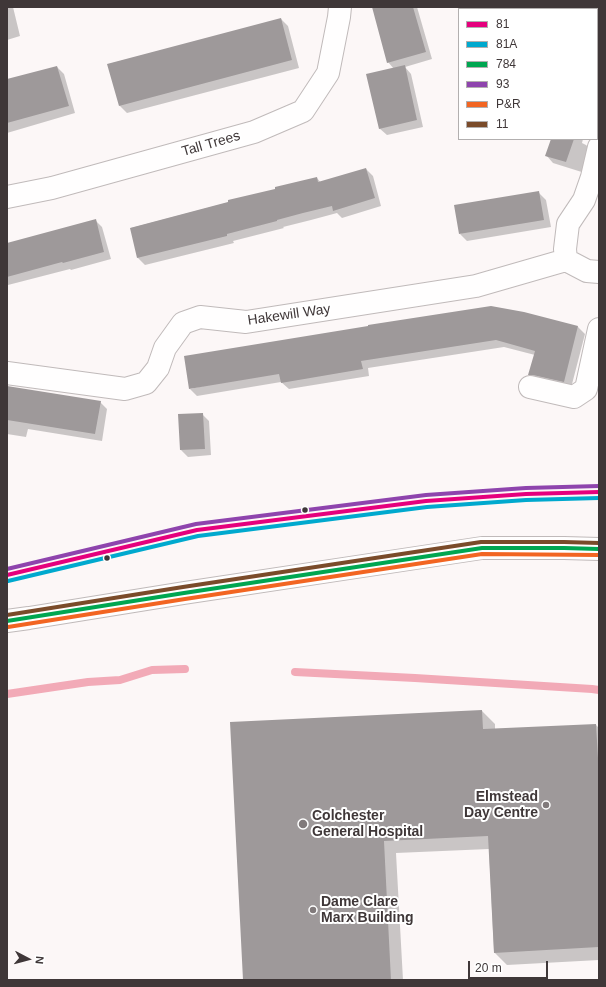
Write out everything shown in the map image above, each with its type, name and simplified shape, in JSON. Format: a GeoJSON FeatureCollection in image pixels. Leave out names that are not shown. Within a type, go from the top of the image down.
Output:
{"type":"FeatureCollection","features":[{"type":"Feature","properties":{"kind":"street","name":"Tall Trees"},"geometry":{"type":"LineString","coordinates":[[7,197],[52,188],[254,132],[303,111],[328,73],[340,7]]}},
{"type":"Feature","properties":{"kind":"street"},"geometry":{"type":"LineString","coordinates":[[599,147],[592,177],[592,201],[568,224],[565,249],[566,260],[587,271],[599,272]]}},
{"type":"Feature","properties":{"kind":"street","name":"Hakewill Way"},"geometry":{"type":"LineString","coordinates":[[7,373],[125,389],[146,383],[158,368],[165,348],[183,323],[200,317],[246,322],[262,320],[476,286],[566,260]]}},
{"type":"Feature","properties":{"kind":"street"},"geometry":{"type":"LineString","coordinates":[[530,387],[574,397],[586,389],[599,329]]}},
{"type":"Feature","properties":{"kind":"street"},"geometry":{"type":"LineString","coordinates":[[7,621],[482,548],[599,549]]}},
{"type":"Feature","properties":{"kind":"building"},"geometry":{"type":"Polygon","coordinates":[[[372,7],[413,7],[426,52],[387,63],[372,7]]]}},
{"type":"Feature","properties":{"kind":"building"},"geometry":{"type":"Polygon","coordinates":[[[281,18],[292,60],[119,106],[107,64],[281,18]]]}},
{"type":"Feature","properties":{"kind":"building"},"geometry":{"type":"Polygon","coordinates":[[[405,65],[417,120],[379,129],[366,74],[405,65]]]}},
{"type":"Feature","properties":{"kind":"building"},"geometry":{"type":"Polygon","coordinates":[[[57,66],[69,106],[7,123],[7,79],[57,66]]]}},
{"type":"Feature","properties":{"kind":"building"},"geometry":{"type":"Polygon","coordinates":[[[551,140],[574,140],[566,162],[545,156],[551,140]]]}},
{"type":"Feature","properties":{"kind":"building"},"geometry":{"type":"Polygon","coordinates":[[[366,168],[375,198],[333,211],[332,206],[303,213],[227,234],[227,236],[137,258],[130,228],[228,202],[228,200],[275,189],[275,187],[317,177],[318,182],[366,168]]]}},
{"type":"Feature","properties":{"kind":"building"},"geometry":{"type":"Polygon","coordinates":[[[539,191],[544,220],[459,234],[454,205],[539,191]]]}},
{"type":"Feature","properties":{"kind":"building"},"geometry":{"type":"Polygon","coordinates":[[[96,219],[104,252],[7,277],[7,243],[96,219]]]}},
{"type":"Feature","properties":{"kind":"building"},"geometry":{"type":"Polygon","coordinates":[[[491,306],[524,312],[578,326],[564,382],[528,375],[535,351],[496,340],[361,361],[363,369],[281,383],[279,374],[189,389],[184,356],[491,306]]]}},
{"type":"Feature","properties":{"kind":"building"},"geometry":{"type":"Polygon","coordinates":[[[7,386],[101,401],[95,434],[7,420],[7,386]]]}},
{"type":"Feature","properties":{"kind":"building"},"geometry":{"type":"Polygon","coordinates":[[[203,413],[205,449],[180,450],[178,414],[203,413]]]}},
{"type":"Feature","properties":{"kind":"building","name":"Dame Clare Marx Building"},"geometry":{"type":"Polygon","coordinates":[[[482,710],[483,729],[596,724],[599,758],[599,947],[494,953],[488,836],[384,841],[391,980],[243,980],[230,722],[482,710]]]}},
{"type":"Feature","properties":{"kind":"waterway"},"geometry":{"type":"LineString","coordinates":[[7,694],[88,682],[120,680],[152,670],[185,669]]}},
{"type":"Feature","properties":{"kind":"waterway"},"geometry":{"type":"LineString","coordinates":[[295,672],[599,690]]}},
{"type":"Feature","properties":{"kind":"transit line","name":"93"},"geometry":{"type":"LineString","coordinates":[[7,569],[196,524],[426,495],[526,488],[599,486]]}},
{"type":"Feature","properties":{"kind":"transit line","name":"81"},"geometry":{"type":"LineString","coordinates":[[7,575],[197,530],[426,501],[526,494],[599,492]]}},
{"type":"Feature","properties":{"kind":"transit line","name":"81A"},"geometry":{"type":"LineString","coordinates":[[8,581],[198,536],[427,507],[526,500],[599,498]]}},
{"type":"Feature","properties":{"kind":"transit line","name":"11"},"geometry":{"type":"LineString","coordinates":[[7,615],[481,542],[599,543]]}},
{"type":"Feature","properties":{"kind":"transit line","name":"784"},"geometry":{"type":"LineString","coordinates":[[7,621],[482,548],[599,549]]}},
{"type":"Feature","properties":{"kind":"transit line","name":"P&R"},"geometry":{"type":"LineString","coordinates":[[8,627],[482,554],[599,555]]}},
{"type":"Feature","properties":{"kind":"place","name":"Elmstead Day Centre"},"geometry":{"type":"Point","coordinates":[546,805]}},
{"type":"Feature","properties":{"kind":"place","name":"Colchester General Hospital"},"geometry":{"type":"Point","coordinates":[303,824]}},
{"type":"Feature","properties":{"kind":"place","name":"Dame Clare Marx Building"},"geometry":{"type":"Point","coordinates":[313,910]}}]}
